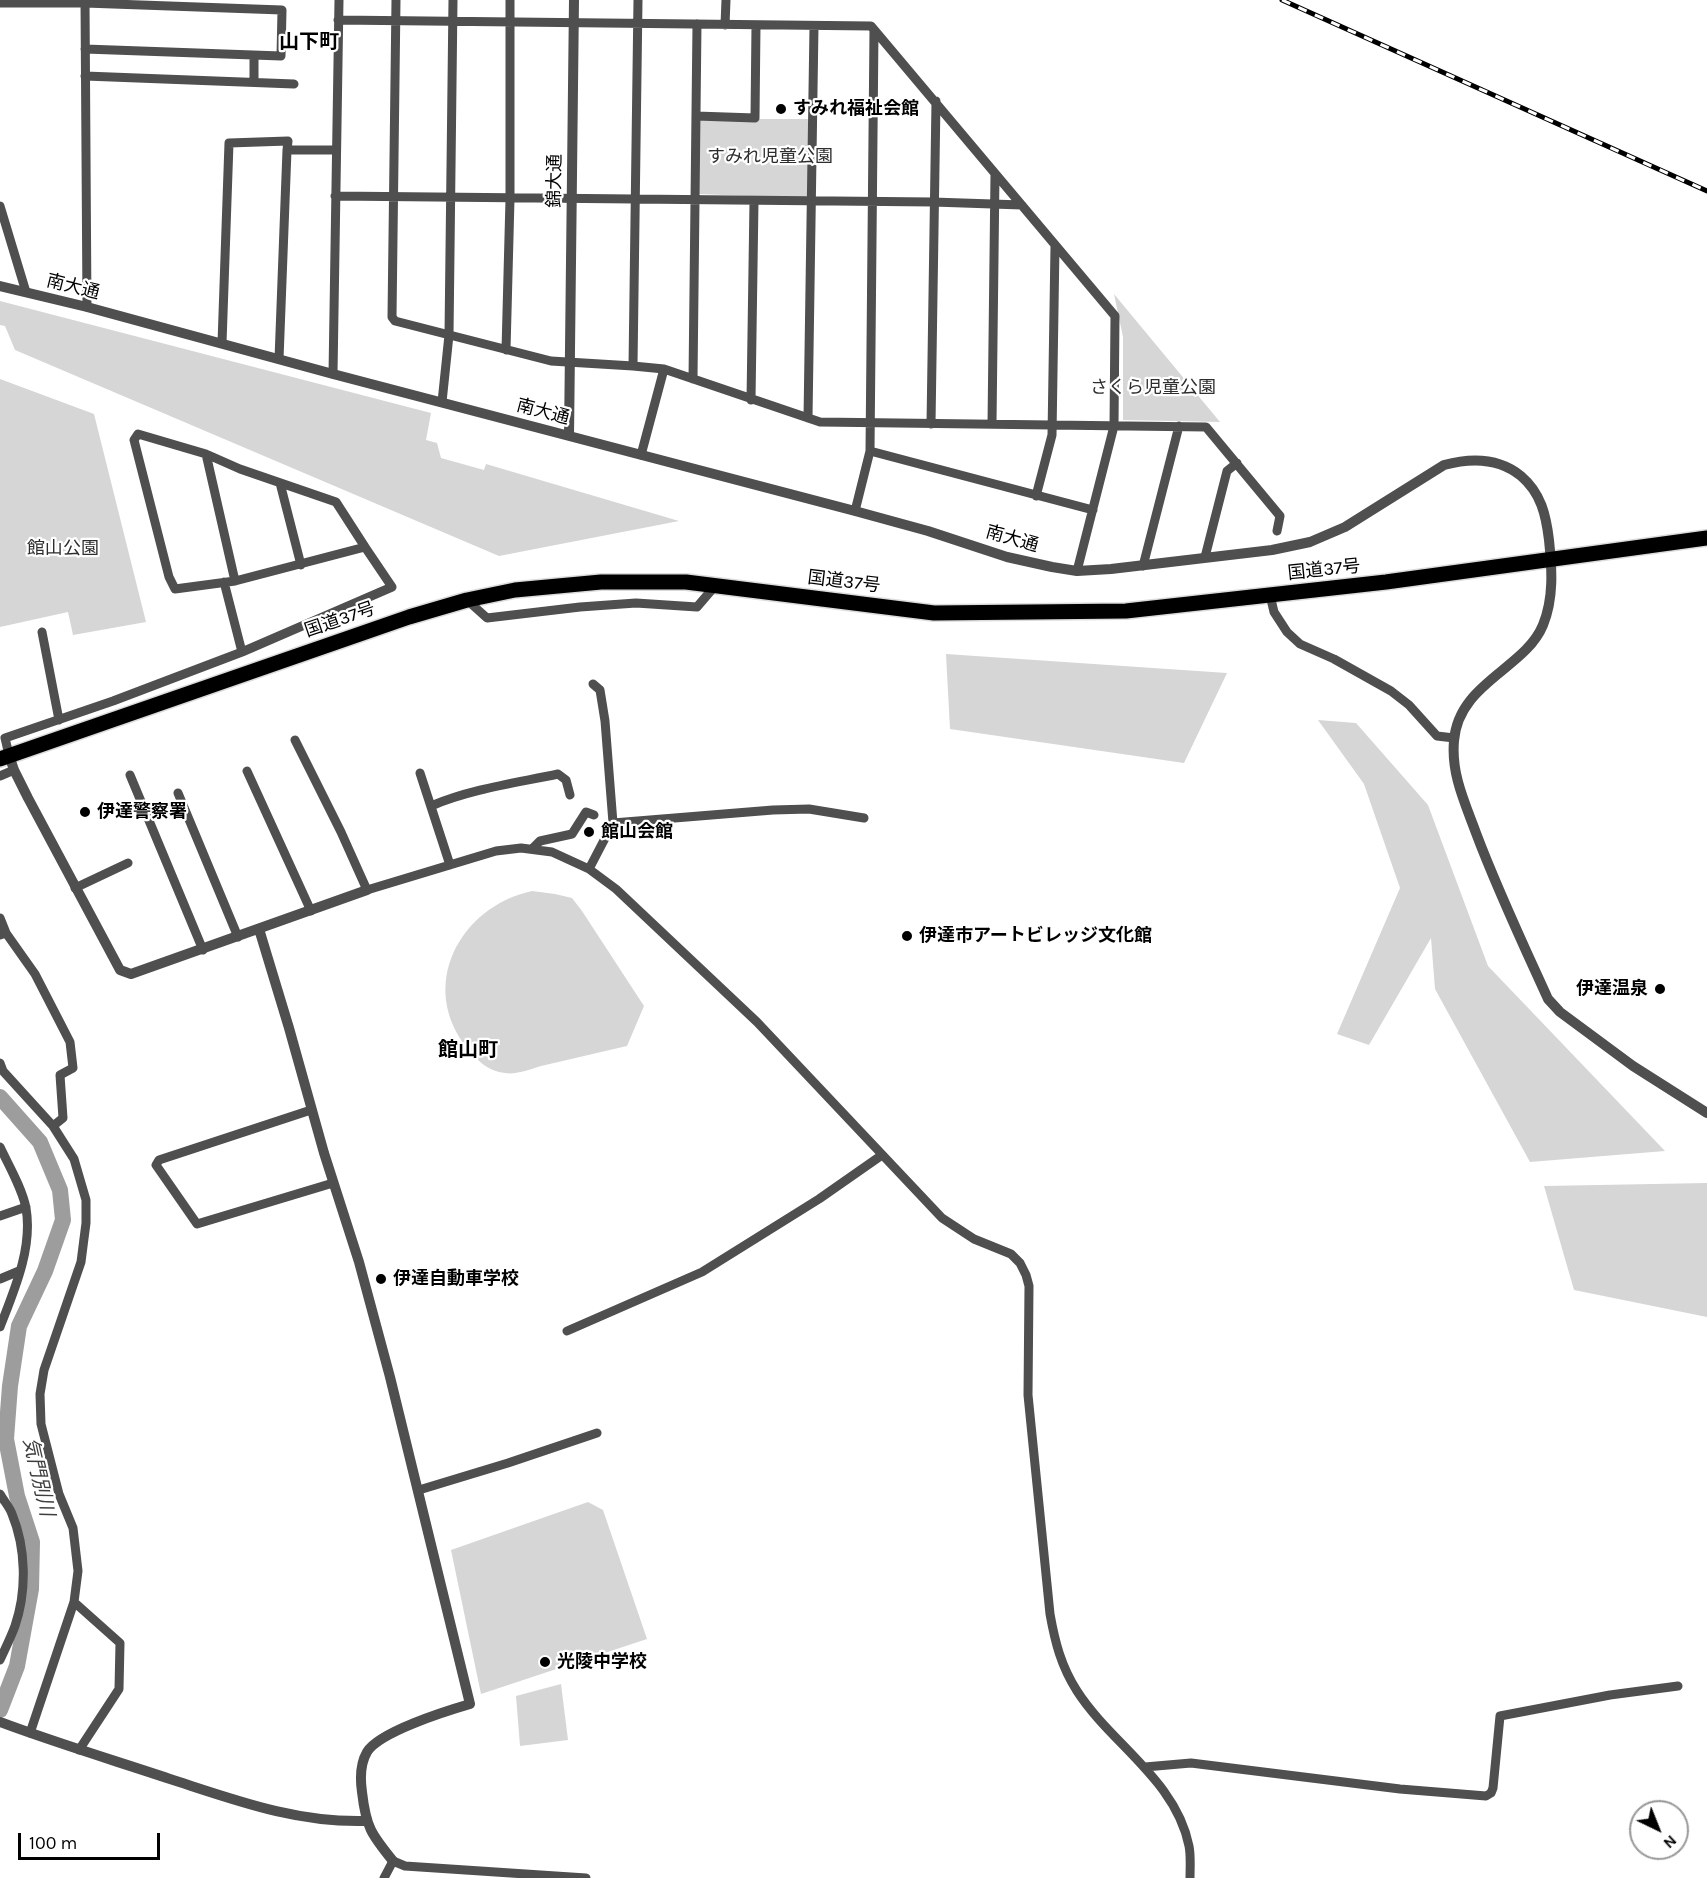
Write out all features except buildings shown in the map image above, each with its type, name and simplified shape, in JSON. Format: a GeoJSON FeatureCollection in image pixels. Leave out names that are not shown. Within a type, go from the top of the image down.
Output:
{"type":"FeatureCollection","features":[{"type":"Feature","properties":{"kind":"highway","name":"国道37号"},"geometry":{"type":"LineString","coordinates":[[8,761],[409,617],[467,600],[515,590],[601,582],[686,582],[934,613],[1126,611],[1386,582],[1626,551],[1707,538]]}},
{"type":"Feature","properties":{"kind":"street"},"geometry":{"type":"LineString","coordinates":[[333,374],[339,0]]}},
{"type":"Feature","properties":{"kind":"street"},"geometry":{"type":"LineString","coordinates":[[396,0],[392,317],[395,321],[551,361],[664,369],[820,422],[1206,427],[1280,516],[1277,531]]}},
{"type":"Feature","properties":{"kind":"street"},"geometry":{"type":"LineString","coordinates":[[442,402],[449,335],[453,0]]}},
{"type":"Feature","properties":{"kind":"street"},"geometry":{"type":"LineString","coordinates":[[506,350],[510,199],[510,0]]}},
{"type":"Feature","properties":{"kind":"street","name":"錦大通"},"geometry":{"type":"LineString","coordinates":[[569,436],[574,0]]}},
{"type":"Feature","properties":{"kind":"street"},"geometry":{"type":"LineString","coordinates":[[633,366],[638,0]]}},
{"type":"Feature","properties":{"kind":"street"},"geometry":{"type":"LineString","coordinates":[[725,25],[726,0]]}},
{"type":"Feature","properties":{"kind":"street"},"geometry":{"type":"LineString","coordinates":[[0,3],[85,2],[282,10],[281,56],[85,49]]}},
{"type":"Feature","properties":{"kind":"street"},"geometry":{"type":"LineString","coordinates":[[85,2],[87,307]]}},
{"type":"Feature","properties":{"kind":"street"},"geometry":{"type":"LineString","coordinates":[[338,21],[453,20],[871,26],[1115,316],[1114,426],[1077,571]]}},
{"type":"Feature","properties":{"kind":"street"},"geometry":{"type":"LineString","coordinates":[[693,379],[697,24]]}},
{"type":"Feature","properties":{"kind":"street"},"geometry":{"type":"LineString","coordinates":[[696,116],[755,118],[756,25]]}},
{"type":"Feature","properties":{"kind":"street"},"geometry":{"type":"LineString","coordinates":[[808,418],[814,26]]}},
{"type":"Feature","properties":{"kind":"street"},"geometry":{"type":"LineString","coordinates":[[855,511],[870,451],[874,30]]}},
{"type":"Feature","properties":{"kind":"street"},"geometry":{"type":"LineString","coordinates":[[254,56],[254,81]]}},
{"type":"Feature","properties":{"kind":"street"},"geometry":{"type":"LineString","coordinates":[[86,76],[294,84]]}},
{"type":"Feature","properties":{"kind":"street"},"geometry":{"type":"LineString","coordinates":[[932,424],[936,101]]}},
{"type":"Feature","properties":{"kind":"street"},"geometry":{"type":"LineString","coordinates":[[222,344],[229,143],[288,141],[279,359]]}},
{"type":"Feature","properties":{"kind":"street"},"geometry":{"type":"LineString","coordinates":[[287,150],[336,150]]}},
{"type":"Feature","properties":{"kind":"street"},"geometry":{"type":"LineString","coordinates":[[992,424],[995,174]]}},
{"type":"Feature","properties":{"kind":"street"},"geometry":{"type":"LineString","coordinates":[[335,196],[933,202],[1022,206]]}},
{"type":"Feature","properties":{"kind":"street"},"geometry":{"type":"LineString","coordinates":[[751,400],[754,201]]}},
{"type":"Feature","properties":{"kind":"street"},"geometry":{"type":"LineString","coordinates":[[0,206],[26,292]]}},
{"type":"Feature","properties":{"kind":"street"},"geometry":{"type":"LineString","coordinates":[[1036,496],[1052,435],[1055,246]]}},
{"type":"Feature","properties":{"kind":"street","name":"南大通"},"geometry":{"type":"LineString","coordinates":[[0,286],[87,307],[855,511],[928,531],[1007,557],[1077,571],[1143,566],[1272,550],[1310,542],[1345,527],[1444,465],[1462,460],[1482,459],[1514,470],[1530,483],[1540,498],[1547,524],[1551,559],[1551,592],[1542,627],[1530,645],[1474,693],[1459,720],[1454,738]]}},
{"type":"Feature","properties":{"kind":"street"},"geometry":{"type":"LineString","coordinates":[[641,455],[664,369]]}},
{"type":"Feature","properties":{"kind":"street"},"geometry":{"type":"LineString","coordinates":[[1143,566],[1179,426]]}},
{"type":"Feature","properties":{"kind":"street"},"geometry":{"type":"LineString","coordinates":[[365,548],[235,581],[175,589],[169,577],[134,440],[138,434],[206,454],[336,502],[392,587],[242,652],[5,738],[8,761],[120,970],[131,974],[367,890],[496,851],[521,848],[552,852],[590,869],[616,889],[757,1022],[942,1218],[974,1239],[1011,1254],[1020,1263],[1029,1286],[1028,1395],[1055,1646],[1062,1666],[1078,1693],[1145,1767],[1174,1805],[1185,1829],[1190,1848],[1190,1878]]}},
{"type":"Feature","properties":{"kind":"street"},"geometry":{"type":"LineString","coordinates":[[870,451],[1093,510]]}},
{"type":"Feature","properties":{"kind":"street"},"geometry":{"type":"LineString","coordinates":[[206,454],[235,581]]}},
{"type":"Feature","properties":{"kind":"street"},"geometry":{"type":"LineString","coordinates":[[1205,557],[1227,471],[1237,463]]}},
{"type":"Feature","properties":{"kind":"street"},"geometry":{"type":"LineString","coordinates":[[280,483],[301,565]]}},
{"type":"Feature","properties":{"kind":"street"},"geometry":{"type":"LineString","coordinates":[[224,582],[242,652]]}},
{"type":"Feature","properties":{"kind":"street"},"geometry":{"type":"LineString","coordinates":[[467,600],[487,618],[636,603],[697,607],[716,586]]}},
{"type":"Feature","properties":{"kind":"street"},"geometry":{"type":"LineString","coordinates":[[1270,595],[1274,612],[1287,633],[1300,644],[1334,659],[1392,691],[1409,705],[1437,736],[1454,738],[1453,758],[1458,784],[1495,884],[1548,999],[1560,1012],[1633,1066],[1707,1113]]}},
{"type":"Feature","properties":{"kind":"street"},"geometry":{"type":"LineString","coordinates":[[42,632],[58,720]]}},
{"type":"Feature","properties":{"kind":"street"},"geometry":{"type":"LineString","coordinates":[[590,869],[613,823],[600,690],[593,684]]}},
{"type":"Feature","properties":{"kind":"street"},"geometry":{"type":"LineString","coordinates":[[295,740],[367,890]]}},
{"type":"Feature","properties":{"kind":"street"},"geometry":{"type":"LineString","coordinates":[[0,776],[8,761]]}},
{"type":"Feature","properties":{"kind":"street"},"geometry":{"type":"LineString","coordinates":[[247,771],[311,911]]}},
{"type":"Feature","properties":{"kind":"street"},"geometry":{"type":"LineString","coordinates":[[420,773],[450,865]]}},
{"type":"Feature","properties":{"kind":"street"},"geometry":{"type":"LineString","coordinates":[[431,806],[444,800],[558,774],[566,780],[570,795]]}},
{"type":"Feature","properties":{"kind":"street"},"geometry":{"type":"LineString","coordinates":[[130,775],[203,950]]}},
{"type":"Feature","properties":{"kind":"street"},"geometry":{"type":"LineString","coordinates":[[178,793],[238,937]]}},
{"type":"Feature","properties":{"kind":"street"},"geometry":{"type":"LineString","coordinates":[[613,823],[800,810],[864,818]]}},
{"type":"Feature","properties":{"kind":"street"},"geometry":{"type":"LineString","coordinates":[[532,849],[540,841],[572,834],[586,812],[594,815]]}},
{"type":"Feature","properties":{"kind":"street"},"geometry":{"type":"LineString","coordinates":[[75,888],[128,863]]}},
{"type":"Feature","properties":{"kind":"street"},"geometry":{"type":"LineString","coordinates":[[0,918],[3,934],[35,974],[70,1042],[73,1068],[60,1075],[63,1118],[53,1126]]}},
{"type":"Feature","properties":{"kind":"street"},"geometry":{"type":"LineString","coordinates":[[259,929],[311,1110],[362,1274],[419,1490],[470,1704],[386,1735],[368,1750],[360,1773],[366,1821],[373,1835],[393,1861],[405,1866],[586,1878]]}},
{"type":"Feature","properties":{"kind":"street"},"geometry":{"type":"LineString","coordinates":[[0,1063],[3,1071],[53,1126],[74,1159],[86,1200],[86,1223],[81,1262],[44,1370],[40,1394],[41,1424],[59,1494],[72,1528],[78,1571],[74,1602],[27,1732]]}},
{"type":"Feature","properties":{"kind":"street"},"geometry":{"type":"LineString","coordinates":[[311,1110],[159,1160],[156,1165],[197,1224],[333,1183]]}},
{"type":"Feature","properties":{"kind":"street"},"geometry":{"type":"LineString","coordinates":[[0,1148],[26,1207],[27,1230],[25,1250],[0,1327]]}},
{"type":"Feature","properties":{"kind":"street"},"geometry":{"type":"LineString","coordinates":[[567,1331],[702,1272],[819,1199],[882,1155]]}},
{"type":"Feature","properties":{"kind":"street"},"geometry":{"type":"LineString","coordinates":[[0,1216],[26,1207]]}},
{"type":"Feature","properties":{"kind":"street"},"geometry":{"type":"LineString","coordinates":[[0,1278],[19,1271]]}},
{"type":"Feature","properties":{"kind":"street"},"geometry":{"type":"LineString","coordinates":[[419,1490],[597,1433]]}},
{"type":"Feature","properties":{"kind":"street"},"geometry":{"type":"LineString","coordinates":[[0,1494],[12,1514],[20,1542],[23,1567],[22,1596],[15,1624],[0,1660]]}},
{"type":"Feature","properties":{"kind":"street"},"geometry":{"type":"LineString","coordinates":[[74,1602],[120,1644],[119,1689],[79,1750]]}},
{"type":"Feature","properties":{"kind":"street"},"geometry":{"type":"LineString","coordinates":[[1145,1767],[1191,1763],[1400,1789],[1486,1796],[1493,1788],[1500,1716],[1619,1693],[1678,1686]]}},
{"type":"Feature","properties":{"kind":"street"},"geometry":{"type":"LineString","coordinates":[[0,1722],[79,1750],[281,1813],[335,1822],[366,1821]]}},
{"type":"Feature","properties":{"kind":"street"},"geometry":{"type":"LineString","coordinates":[[384,1878],[393,1861]]}},
{"type":"Feature","properties":{"kind":"green space","name":"すみれ児童公園"},"geometry":{"type":"Polygon","coordinates":[[[700,119],[809,119],[809,193],[805,198],[697,194],[700,119]]]}},
{"type":"Feature","properties":{"kind":"green space","name":"さくら児童公園"},"geometry":{"type":"Polygon","coordinates":[[[1114,294],[1220,422],[1123,420],[1123,337],[1114,294]]]}},
{"type":"Feature","properties":{"kind":"green space"},"geometry":{"type":"Polygon","coordinates":[[[0,301],[431,413],[426,440],[437,443],[441,458],[484,470],[486,464],[679,521],[499,556],[15,350],[5,326],[0,325],[0,301]]]}},
{"type":"Feature","properties":{"kind":"green space","name":"館山公園"},"geometry":{"type":"Polygon","coordinates":[[[0,379],[94,414],[146,622],[73,635],[68,612],[0,627],[0,379]]]}},
{"type":"Feature","properties":{"kind":"green space"},"geometry":{"type":"Polygon","coordinates":[[[946,654],[1227,673],[1184,763],[950,729],[946,654]]]}},
{"type":"Feature","properties":{"kind":"green space"},"geometry":{"type":"Polygon","coordinates":[[[1318,720],[1356,723],[1428,805],[1488,966],[1665,1151],[1530,1162],[1435,989],[1431,938],[1369,1045],[1337,1034],[1400,888],[1364,784],[1318,720]]]}},
{"type":"Feature","properties":{"kind":"green space"},"geometry":{"type":"Polygon","coordinates":[[[532,891],[572,898],[644,1006],[627,1046],[519,1072],[505,1073],[489,1068],[480,1062],[468,1049],[453,1025],[446,1000],[447,976],[454,953],[466,932],[484,914],[506,900],[532,891]]]}},
{"type":"Feature","properties":{"kind":"green space"},"geometry":{"type":"Polygon","coordinates":[[[1707,1183],[1707,1317],[1574,1290],[1544,1186],[1707,1183]]]}},
{"type":"Feature","properties":{"kind":"green space"},"geometry":{"type":"Polygon","coordinates":[[[588,1502],[603,1510],[647,1639],[481,1694],[451,1550],[588,1502]]]}},
{"type":"Feature","properties":{"kind":"green space"},"geometry":{"type":"Polygon","coordinates":[[[561,1684],[568,1740],[520,1746],[516,1696],[561,1684]]]}},
{"type":"Feature","properties":{"kind":"waterway","name":"気門別川"},"geometry":{"type":"LineString","coordinates":[[0,1097],[40,1142],[60,1190],[63,1220],[45,1271],[19,1326],[10,1386],[6,1439],[17,1496],[32,1542],[31,1589],[17,1666],[0,1710]]}},
{"type":"Feature","properties":{"kind":"railway"},"geometry":{"type":"LineString","coordinates":[[1282,0],[1707,191]]}},
{"type":"Feature","properties":{"kind":"place","name":"すみれ福祉会館"},"geometry":{"type":"Point","coordinates":[781,109]}},
{"type":"Feature","properties":{"kind":"place","name":"伊達警察署"},"geometry":{"type":"Point","coordinates":[85,812]}},
{"type":"Feature","properties":{"kind":"place","name":"館山会館"},"geometry":{"type":"Point","coordinates":[589,832]}},
{"type":"Feature","properties":{"kind":"place","name":"伊達市アートビレッジ文化館"},"geometry":{"type":"Point","coordinates":[907,936]}},
{"type":"Feature","properties":{"kind":"place","name":"伊達温泉"},"geometry":{"type":"Point","coordinates":[1660,989]}},
{"type":"Feature","properties":{"kind":"place","name":"伊達自動車学校"},"geometry":{"type":"Point","coordinates":[381,1279]}},
{"type":"Feature","properties":{"kind":"place","name":"光陵中学校"},"geometry":{"type":"Point","coordinates":[545,1662]}},
{"type":"Feature","properties":{"kind":"district","name":"山下町"},"geometry":{"type":"Point","coordinates":[309,42]}},
{"type":"Feature","properties":{"kind":"district","name":"館山町"},"geometry":{"type":"Point","coordinates":[468,1050]}}]}
